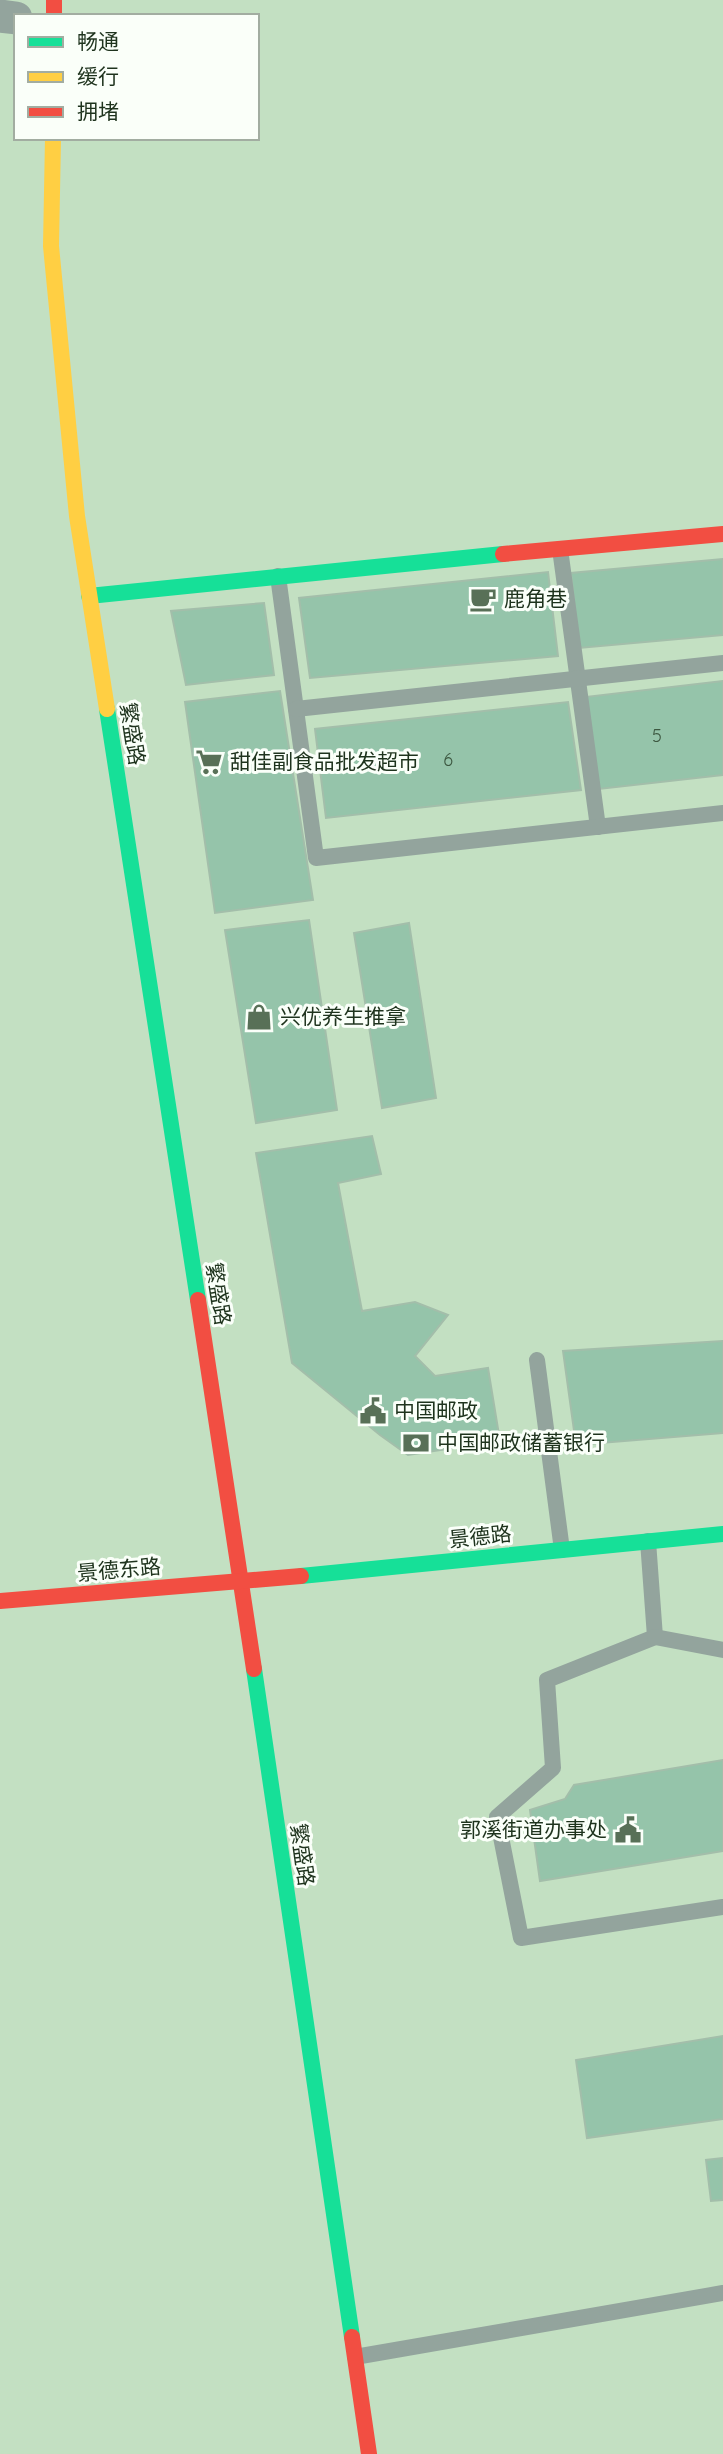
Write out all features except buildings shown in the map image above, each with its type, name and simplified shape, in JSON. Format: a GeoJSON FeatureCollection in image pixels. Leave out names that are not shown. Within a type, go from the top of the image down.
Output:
{"type":"FeatureCollection","features":[{"type":"Feature","properties":{"kind":"main road","name":"繁盛路"},"geometry":{"type":"LineString","coordinates":[[53,140],[51,246],[77,516],[240,1581],[369,2454]]}},
{"type":"Feature","properties":{"kind":"main road"},"geometry":{"type":"LineString","coordinates":[[89,596],[723,534]]}},
{"type":"Feature","properties":{"kind":"main road","name":"景德路"},"geometry":{"type":"LineString","coordinates":[[240,1581],[723,1534]]}},
{"type":"Feature","properties":{"kind":"main road","name":"景德东路"},"geometry":{"type":"LineString","coordinates":[[0,1601],[240,1581]]}},
{"type":"Feature","properties":{"kind":"lane"},"geometry":{"type":"LineString","coordinates":[[560,549],[598,827]]}},
{"type":"Feature","properties":{"kind":"lane"},"geometry":{"type":"LineString","coordinates":[[278,576],[316,858],[723,813]]}},
{"type":"Feature","properties":{"kind":"lane"},"geometry":{"type":"LineString","coordinates":[[296,709],[723,663]]}},
{"type":"Feature","properties":{"kind":"lane"},"geometry":{"type":"LineString","coordinates":[[537,1360],[562,1550]]}},
{"type":"Feature","properties":{"kind":"lane"},"geometry":{"type":"LineString","coordinates":[[648,1541],[655,1637]]}},
{"type":"Feature","properties":{"kind":"lane"},"geometry":{"type":"LineString","coordinates":[[723,1650],[655,1637],[547,1681],[553,1768],[497,1818],[521,1938],[723,1907]]}},
{"type":"Feature","properties":{"kind":"lane"},"geometry":{"type":"LineString","coordinates":[[355,2357],[723,2293]]}},
{"type":"Feature","properties":{"kind":"traffic: fast"},"geometry":{"type":"LineString","coordinates":[[89,596],[503,554]]}},
{"type":"Feature","properties":{"kind":"traffic: fast"},"geometry":{"type":"LineString","coordinates":[[107,709],[198,1300]]}},
{"type":"Feature","properties":{"kind":"traffic: fast"},"geometry":{"type":"LineString","coordinates":[[301,1576],[723,1534]]}},
{"type":"Feature","properties":{"kind":"traffic: fast"},"geometry":{"type":"LineString","coordinates":[[254,1669],[352,2337]]}},
{"type":"Feature","properties":{"kind":"traffic: slow"},"geometry":{"type":"LineString","coordinates":[[53,140],[51,246],[77,516],[107,709]]}},
{"type":"Feature","properties":{"kind":"traffic: jam"},"geometry":{"type":"LineString","coordinates":[[54,0],[54,14]]}},
{"type":"Feature","properties":{"kind":"traffic: jam"},"geometry":{"type":"LineString","coordinates":[[503,554],[723,534]]}},
{"type":"Feature","properties":{"kind":"traffic: jam"},"geometry":{"type":"LineString","coordinates":[[198,1300],[254,1669]]}},
{"type":"Feature","properties":{"kind":"traffic: jam"},"geometry":{"type":"LineString","coordinates":[[0,1601],[301,1576]]}},
{"type":"Feature","properties":{"kind":"traffic: jam"},"geometry":{"type":"LineString","coordinates":[[352,2337],[369,2454]]}},
{"type":"Feature","properties":{"kind":"place","name":"鹿角巷"},"geometry":{"type":"Point","coordinates":[483,599]}},
{"type":"Feature","properties":{"kind":"place","name":"甜佳副食品批发超市"},"geometry":{"type":"Point","coordinates":[209,762]}},
{"type":"Feature","properties":{"kind":"place","name":"兴优养生推拿"},"geometry":{"type":"Point","coordinates":[259,1017]}},
{"type":"Feature","properties":{"kind":"place","name":"中国邮政"},"geometry":{"type":"Point","coordinates":[373,1411]}},
{"type":"Feature","properties":{"kind":"place","name":"中国邮政储蓄银行"},"geometry":{"type":"Point","coordinates":[416,1443]}},
{"type":"Feature","properties":{"kind":"place","name":"郭溪街道办事处"},"geometry":{"type":"Point","coordinates":[628,1830]}}]}
